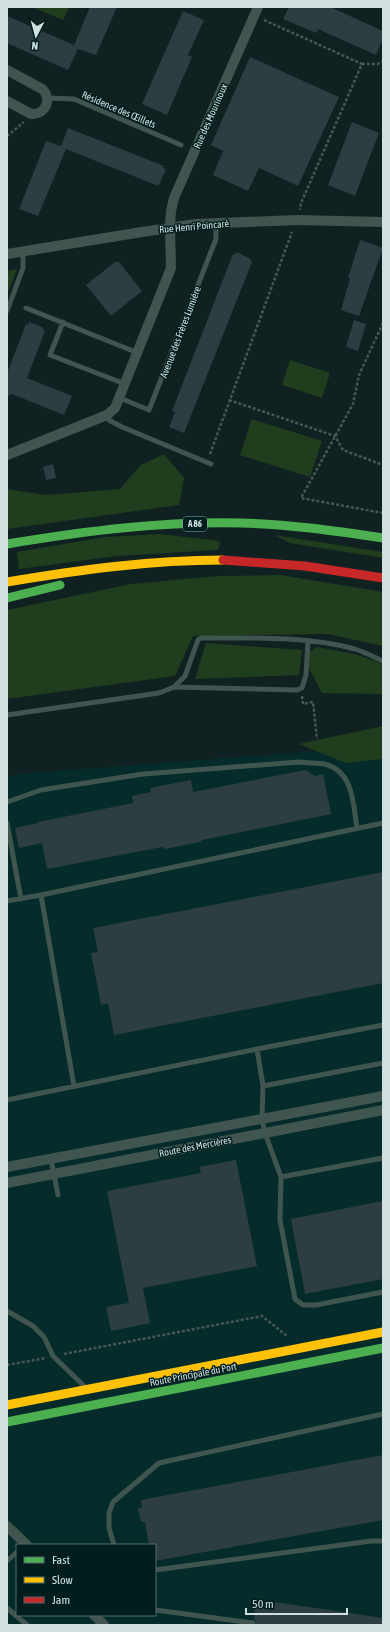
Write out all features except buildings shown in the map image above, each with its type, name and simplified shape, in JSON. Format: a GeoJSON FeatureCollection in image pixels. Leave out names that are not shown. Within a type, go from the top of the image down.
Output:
{"type":"FeatureCollection","features":[{"type":"Feature","properties":{"kind":"main road","name":"A 86"},"geometry":{"type":"LineString","coordinates":[[7,544],[98,530],[166,525],[241,523],[306,527],[383,538]]}},
{"type":"Feature","properties":{"kind":"main road"},"geometry":{"type":"LineString","coordinates":[[7,582],[117,566],[188,560],[256,561],[320,567],[383,578]]}},
{"type":"Feature","properties":{"kind":"main road"},"geometry":{"type":"LineString","coordinates":[[85,580],[117,566]]}},
{"type":"Feature","properties":{"kind":"main road"},"geometry":{"type":"LineString","coordinates":[[7,598],[71,582]]}},
{"type":"Feature","properties":{"kind":"main road","name":"Route Principale du Port"},"geometry":{"type":"LineString","coordinates":[[7,1405],[383,1332]]}},
{"type":"Feature","properties":{"kind":"main road","name":"Route Principale du Port"},"geometry":{"type":"LineString","coordinates":[[7,1422],[383,1348]]}},
{"type":"Feature","properties":{"kind":"street","name":"Rue des Mourinoux"},"geometry":{"type":"LineString","coordinates":[[170,227],[174,198],[258,7]]}},
{"type":"Feature","properties":{"kind":"street"},"geometry":{"type":"LineString","coordinates":[[7,70],[42,89],[48,98],[44,109],[40,113],[34,114],[7,101]]}},
{"type":"Feature","properties":{"kind":"street","name":"Rue Henri Poincaré"},"geometry":{"type":"LineString","coordinates":[[7,254],[170,227],[216,223],[297,220],[383,222]]}},
{"type":"Feature","properties":{"kind":"street"},"geometry":{"type":"LineString","coordinates":[[7,456],[107,415],[115,408],[171,268],[170,227]]}},
{"type":"Feature","properties":{"kind":"street","name":"Route des Mercières"},"geometry":{"type":"LineString","coordinates":[[7,1167],[383,1096]]}},
{"type":"Feature","properties":{"kind":"street","name":"Route des Mercières"},"geometry":{"type":"LineString","coordinates":[[7,1183],[383,1110]]}},
{"type":"Feature","properties":{"kind":"street"},"geometry":{"type":"LineString","coordinates":[[7,1526],[25,1544]]}},
{"type":"Feature","properties":{"kind":"street"},"geometry":{"type":"LineString","coordinates":[[95,1616],[104,1625]]}},
{"type":"Feature","properties":{"kind":"lane","name":"Résidence des Œillets"},"geometry":{"type":"LineString","coordinates":[[48,98],[74,99],[181,145]]}},
{"type":"Feature","properties":{"kind":"lane","name":"Avenue des Frères Lumière"},"geometry":{"type":"LineString","coordinates":[[120,398],[149,410],[216,239],[216,223]]}},
{"type":"Feature","properties":{"kind":"lane"},"geometry":{"type":"LineString","coordinates":[[7,311],[23,268],[23,252]]}},
{"type":"Feature","properties":{"kind":"lane"},"geometry":{"type":"LineString","coordinates":[[26,308],[138,353]]}},
{"type":"Feature","properties":{"kind":"lane"},"geometry":{"type":"LineString","coordinates":[[63,322],[50,354],[125,384]]}},
{"type":"Feature","properties":{"kind":"lane"},"geometry":{"type":"LineString","coordinates":[[107,415],[109,420],[122,427],[212,464]]}},
{"type":"Feature","properties":{"kind":"lane"},"geometry":{"type":"LineString","coordinates":[[7,715],[160,693],[174,687],[185,676],[198,640],[201,638],[269,638],[333,644],[356,650],[383,662]]}},
{"type":"Feature","properties":{"kind":"lane"},"geometry":{"type":"LineString","coordinates":[[174,687],[297,690],[302,688],[306,675],[308,642]]}},
{"type":"Feature","properties":{"kind":"lane"},"geometry":{"type":"LineString","coordinates":[[7,802],[41,790],[143,774],[299,762],[325,765],[339,772],[350,786],[358,828]]}},
{"type":"Feature","properties":{"kind":"lane"},"geometry":{"type":"LineString","coordinates":[[7,823],[21,899]]}},
{"type":"Feature","properties":{"kind":"lane"},"geometry":{"type":"LineString","coordinates":[[7,901],[383,823]]}},
{"type":"Feature","properties":{"kind":"lane"},"geometry":{"type":"LineString","coordinates":[[41,895],[74,1086]]}},
{"type":"Feature","properties":{"kind":"lane"},"geometry":{"type":"LineString","coordinates":[[7,1100],[383,1025]]}},
{"type":"Feature","properties":{"kind":"lane"},"geometry":{"type":"LineString","coordinates":[[257,1049],[263,1086],[262,1119],[265,1133],[281,1178],[280,1220],[295,1299],[303,1305],[316,1304],[383,1292]]}},
{"type":"Feature","properties":{"kind":"lane"},"geometry":{"type":"LineString","coordinates":[[263,1086],[383,1063]]}},
{"type":"Feature","properties":{"kind":"lane"},"geometry":{"type":"LineString","coordinates":[[281,1178],[383,1158]]}},
{"type":"Feature","properties":{"kind":"lane"},"geometry":{"type":"LineString","coordinates":[[51,1159],[58,1195]]}},
{"type":"Feature","properties":{"kind":"lane"},"geometry":{"type":"LineString","coordinates":[[7,1311],[33,1326],[44,1337],[53,1356],[87,1389]]}},
{"type":"Feature","properties":{"kind":"lane"},"geometry":{"type":"LineString","coordinates":[[114,1544],[108,1528],[109,1513],[113,1502],[159,1463],[383,1414]]}},
{"type":"Feature","properties":{"kind":"lane"},"geometry":{"type":"LineString","coordinates":[[156,1570],[371,1541],[383,1541]]}},
{"type":"Feature","properties":{"kind":"lane"},"geometry":{"type":"LineString","coordinates":[[7,1561],[16,1553]]}},
{"type":"Feature","properties":{"kind":"lane"},"geometry":{"type":"LineString","coordinates":[[7,1608],[16,1616]]}},
{"type":"Feature","properties":{"kind":"lane"},"geometry":{"type":"LineString","coordinates":[[156,1610],[253,1623]]}},
{"type":"Feature","properties":{"kind":"lane"},"geometry":{"type":"LineString","coordinates":[[16,1616],[27,1625]]}},
{"type":"Feature","properties":{"kind":"path"},"geometry":{"type":"LineString","coordinates":[[362,64],[378,64],[383,61]]}},
{"type":"Feature","properties":{"kind":"path"},"geometry":{"type":"LineString","coordinates":[[7,136],[34,114]]}},
{"type":"Feature","properties":{"kind":"path"},"geometry":{"type":"LineString","coordinates":[[383,324],[359,375],[354,404],[301,498],[383,512]]}},
{"type":"Feature","properties":{"kind":"path"},"geometry":{"type":"LineString","coordinates":[[229,400],[335,436],[343,450],[383,465]]}},
{"type":"Feature","properties":{"kind":"path"},"geometry":{"type":"LineString","coordinates":[[302,688],[303,704],[313,702],[317,739]]}},
{"type":"Feature","properties":{"kind":"path"},"geometry":{"type":"LineString","coordinates":[[7,1365],[262,1316],[290,1339]]}},
{"type":"Feature","properties":{"kind":"shaded area"},"geometry":{"type":"Polygon","coordinates":[[[383,746],[383,1625],[7,1625],[7,777],[18,774],[383,746]]]}},
{"type":"Feature","properties":{"kind":"green space"},"geometry":{"type":"Polygon","coordinates":[[[32,7],[69,7],[63,20],[32,7]]]}},
{"type":"Feature","properties":{"kind":"green space"},"geometry":{"type":"Polygon","coordinates":[[[17,269],[7,295],[7,271],[17,269]]]}},
{"type":"Feature","properties":{"kind":"green space"},"geometry":{"type":"Polygon","coordinates":[[[290,360],[330,373],[322,398],[282,385],[290,360]]]}},
{"type":"Feature","properties":{"kind":"green space"},"geometry":{"type":"Polygon","coordinates":[[[252,419],[322,441],[310,477],[240,455],[252,419]]]}},
{"type":"Feature","properties":{"kind":"green space"},"geometry":{"type":"Polygon","coordinates":[[[164,454],[184,478],[179,505],[7,529],[7,489],[45,495],[120,489],[141,465],[164,454]]]}},
{"type":"Feature","properties":{"kind":"green space"},"geometry":{"type":"Polygon","coordinates":[[[160,534],[220,541],[218,550],[117,556],[19,569],[17,552],[105,537],[160,534]]]}},
{"type":"Feature","properties":{"kind":"green space"},"geometry":{"type":"Polygon","coordinates":[[[274,535],[383,552],[383,558],[290,543],[274,535]]]}},
{"type":"Feature","properties":{"kind":"green space"},"geometry":{"type":"Polygon","coordinates":[[[280,575],[383,592],[383,646],[328,634],[193,636],[175,676],[7,699],[7,610],[131,584],[218,576],[280,575]]]}},
{"type":"Feature","properties":{"kind":"green space"},"geometry":{"type":"Polygon","coordinates":[[[206,643],[302,650],[299,675],[195,679],[206,643]]]}},
{"type":"Feature","properties":{"kind":"green space"},"geometry":{"type":"Polygon","coordinates":[[[317,647],[355,654],[383,664],[383,694],[322,693],[309,668],[309,652],[317,647]]]}},
{"type":"Feature","properties":{"kind":"green space"},"geometry":{"type":"Polygon","coordinates":[[[383,726],[383,759],[346,763],[299,744],[383,726]]]}},
{"type":"Feature","properties":{"kind":"traffic: fast"},"geometry":{"type":"LineString","coordinates":[[7,544],[66,535],[153,525],[212,523],[295,526],[383,538]]}},
{"type":"Feature","properties":{"kind":"traffic: fast"},"geometry":{"type":"LineString","coordinates":[[7,598],[60,585]]}},
{"type":"Feature","properties":{"kind":"traffic: fast"},"geometry":{"type":"LineString","coordinates":[[7,1422],[383,1348]]}},
{"type":"Feature","properties":{"kind":"traffic: slow"},"geometry":{"type":"LineString","coordinates":[[7,582],[115,566],[196,560],[223,560]]}},
{"type":"Feature","properties":{"kind":"traffic: slow"},"geometry":{"type":"LineString","coordinates":[[7,1405],[383,1332]]}},
{"type":"Feature","properties":{"kind":"traffic: jam"},"geometry":{"type":"LineString","coordinates":[[223,560],[305,566],[383,578]]}}]}
